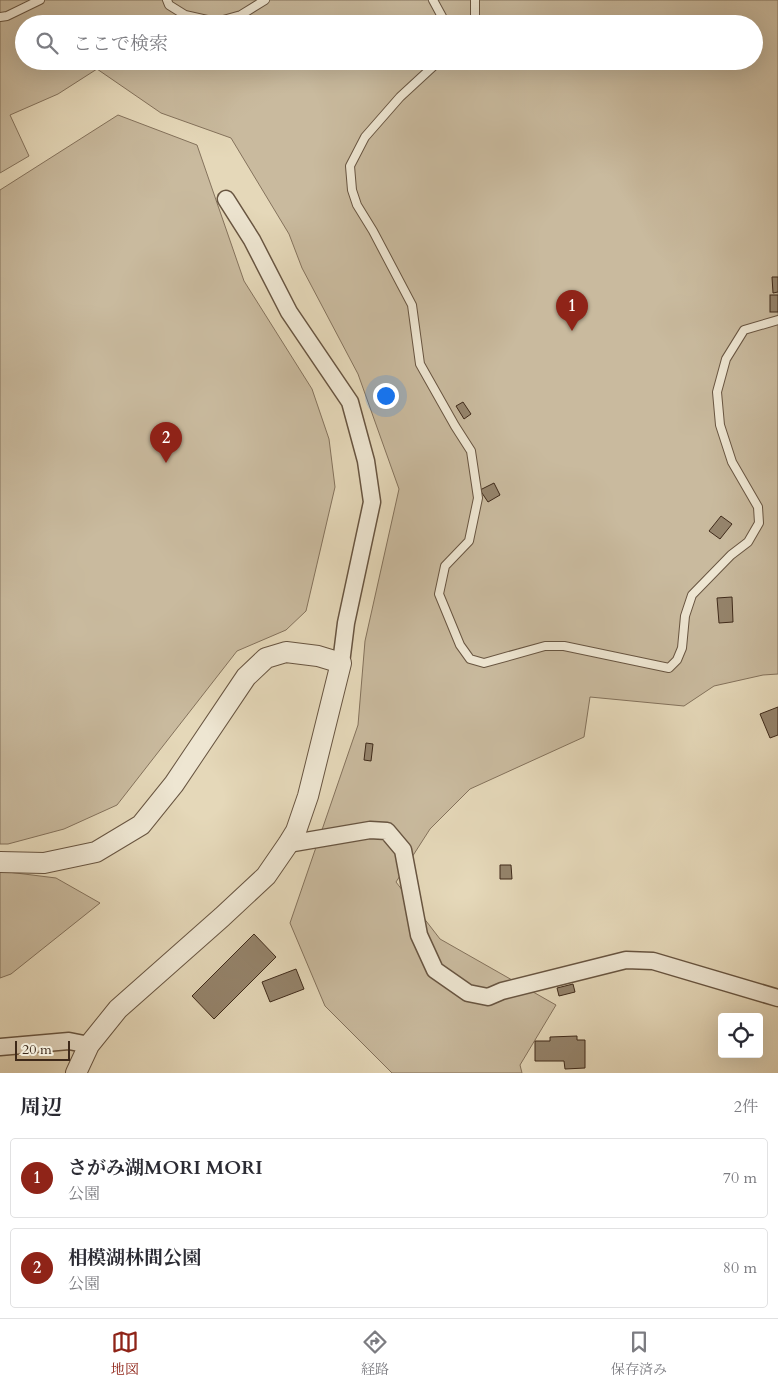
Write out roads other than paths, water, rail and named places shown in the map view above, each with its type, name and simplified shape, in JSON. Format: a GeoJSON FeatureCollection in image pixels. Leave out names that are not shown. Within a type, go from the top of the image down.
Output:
{"type":"FeatureCollection","features":[{"type":"Feature","properties":{"kind":"street"},"geometry":{"type":"LineString","coordinates":[[76,1073],[89,1045],[118,1009],[266,876],[296,831],[308,796],[341,663],[346,623],[372,502],[366,461],[350,402],[289,312],[252,240],[226,198]]}},
{"type":"Feature","properties":{"kind":"street"},"geometry":{"type":"LineString","coordinates":[[0,862],[44,863],[96,852],[141,825],[174,784],[246,677],[266,658],[286,652],[318,656],[341,663]]}},
{"type":"Feature","properties":{"kind":"street"},"geometry":{"type":"LineString","coordinates":[[288,844],[370,830],[386,831],[403,850],[419,935],[435,970],[468,993],[488,997],[502,991],[626,960],[653,961],[778,998]]}},
{"type":"Feature","properties":{"kind":"street"},"geometry":{"type":"LineString","coordinates":[[0,1047],[69,1041],[89,1045]]}},
{"type":"Feature","properties":{"kind":"lane"},"geometry":{"type":"LineString","coordinates":[[0,17],[8,16],[40,0]]}},
{"type":"Feature","properties":{"kind":"lane"},"geometry":{"type":"LineString","coordinates":[[167,0],[169,5],[185,15]]}},
{"type":"Feature","properties":{"kind":"lane"},"geometry":{"type":"LineString","coordinates":[[241,15],[265,0]]}},
{"type":"Feature","properties":{"kind":"lane"},"geometry":{"type":"LineString","coordinates":[[432,0],[441,15]]}},
{"type":"Feature","properties":{"kind":"lane"},"geometry":{"type":"LineString","coordinates":[[475,0],[475,15]]}},
{"type":"Feature","properties":{"kind":"lane"},"geometry":{"type":"LineString","coordinates":[[429,70],[400,97],[365,138],[350,166],[352,190],[357,205],[412,305],[420,364],[454,426],[471,451],[478,498],[469,541],[445,566],[439,594],[460,645],[470,659],[484,663],[545,646],[564,646],[669,668],[673,664],[682,648],[686,616],[692,595],[731,555],[748,542],[758,523],[758,507],[732,462],[720,425],[717,392],[726,360],[744,330],[778,320]]}},
{"type":"Feature","properties":{"kind":"place","name":"さがみ湖MORI MORI"},"geometry":{"type":"Point","coordinates":[572,331]}},
{"type":"Feature","properties":{"kind":"place","name":"相模湖林間公園"},"geometry":{"type":"Point","coordinates":[166,463]}}]}
